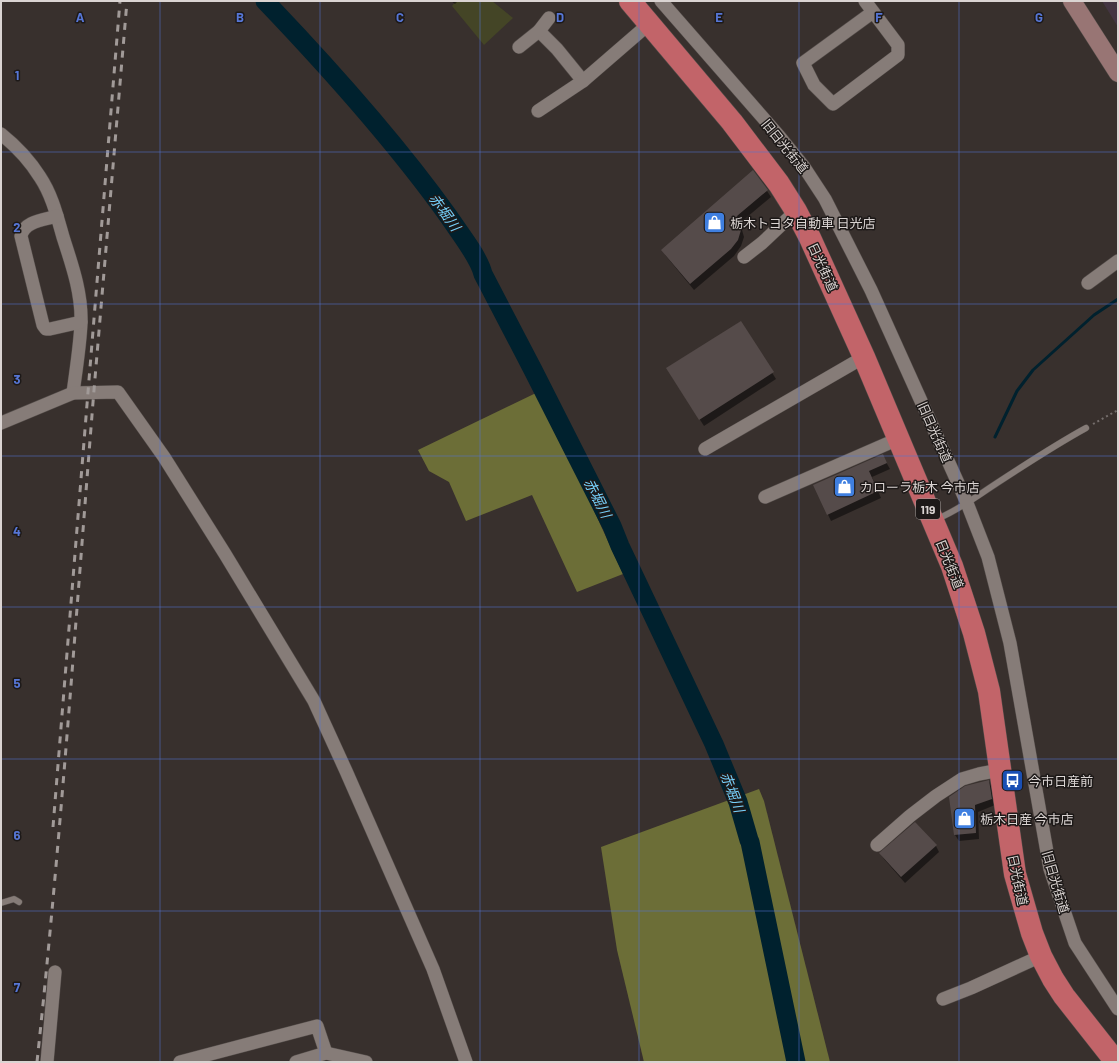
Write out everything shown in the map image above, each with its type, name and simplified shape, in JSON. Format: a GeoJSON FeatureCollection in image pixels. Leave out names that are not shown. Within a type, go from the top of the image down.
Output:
{"type":"FeatureCollection","features":[{"type":"Feature","properties":{"kind":"highway","name":"日光街道"},"geometry":{"type":"LineString","coordinates":[[630,1],[732,122],[779,184],[796,211],[810,238],[864,357],[952,566],[974,633],[988,691],[1015,874],[1026,913],[1041,956],[1064,996],[1116,1062]]}},
{"type":"Feature","properties":{"kind":"street","name":"旧日光街道"},"geometry":{"type":"LineString","coordinates":[[661,1],[804,167],[825,199],[870,290],[967,503],[988,557],[1010,643],[1050,869],[1076,943],[1118,1009]]}},
{"type":"Feature","properties":{"kind":"street"},"geometry":{"type":"LineString","coordinates":[[865,1],[898,45],[898,55],[833,104],[814,85],[803,63],[873,12]]}},
{"type":"Feature","properties":{"kind":"street"},"geometry":{"type":"LineString","coordinates":[[1072,1],[1118,73]]}},
{"type":"Feature","properties":{"kind":"street"},"geometry":{"type":"LineString","coordinates":[[1086,1],[1118,50]]}},
{"type":"Feature","properties":{"kind":"street"},"geometry":{"type":"LineString","coordinates":[[519,47],[539,31],[549,18]]}},
{"type":"Feature","properties":{"kind":"street"},"geometry":{"type":"LineString","coordinates":[[538,111],[583,82],[650,24]]}},
{"type":"Feature","properties":{"kind":"street"},"geometry":{"type":"LineString","coordinates":[[539,31],[557,49],[583,82]]}},
{"type":"Feature","properties":{"kind":"street"},"geometry":{"type":"LineString","coordinates":[[1,134],[19,150],[40,176],[50,196],[78,291],[81,322],[73,393]]}},
{"type":"Feature","properties":{"kind":"street"},"geometry":{"type":"LineString","coordinates":[[744,257],[762,243],[796,211]]}},
{"type":"Feature","properties":{"kind":"street"},"geometry":{"type":"LineString","coordinates":[[57,216],[27,225],[22,230],[21,236],[43,325],[46,329],[50,329],[81,322]]}},
{"type":"Feature","properties":{"kind":"street"},"geometry":{"type":"LineString","coordinates":[[1088,283],[1118,261]]}},
{"type":"Feature","properties":{"kind":"street"},"geometry":{"type":"LineString","coordinates":[[705,449],[864,357]]}},
{"type":"Feature","properties":{"kind":"street"},"geometry":{"type":"LineString","coordinates":[[1,423],[73,393],[118,392],[164,457],[314,701],[433,969],[466,1062]]}},
{"type":"Feature","properties":{"kind":"street"},"geometry":{"type":"LineString","coordinates":[[765,497],[898,439]]}},
{"type":"Feature","properties":{"kind":"street"},"geometry":{"type":"LineString","coordinates":[[877,845],[910,816],[936,796],[962,779],[1000,770]]}},
{"type":"Feature","properties":{"kind":"street"},"geometry":{"type":"LineString","coordinates":[[943,999],[1041,956]]}},
{"type":"Feature","properties":{"kind":"street"},"geometry":{"type":"LineString","coordinates":[[47,1062],[55,972]]}},
{"type":"Feature","properties":{"kind":"street"},"geometry":{"type":"LineString","coordinates":[[180,1062],[216,1057],[317,1026],[326,1053]]}},
{"type":"Feature","properties":{"kind":"street"},"geometry":{"type":"LineString","coordinates":[[296,1062],[326,1053],[366,1062]]}},
{"type":"Feature","properties":{"kind":"lane"},"geometry":{"type":"LineString","coordinates":[[933,521],[949,514],[1050,448],[1086,428]]}},
{"type":"Feature","properties":{"kind":"lane"},"geometry":{"type":"LineString","coordinates":[[1,903],[14,899],[19,902]]}},
{"type":"Feature","properties":{"kind":"path"},"geometry":{"type":"LineString","coordinates":[[1086,428],[1118,410]]}},
{"type":"Feature","properties":{"kind":"shaded area"},"geometry":{"type":"Polygon","coordinates":[[[1102,1],[1118,1],[1118,27],[1102,1]]]}},
{"type":"Feature","properties":{"kind":"green space"},"geometry":{"type":"Polygon","coordinates":[[[456,1],[492,1],[513,18],[484,45],[452,6],[456,1]]]}},
{"type":"Feature","properties":{"kind":"green space"},"geometry":{"type":"Polygon","coordinates":[[[536,393],[568,454],[623,574],[577,592],[532,495],[466,521],[449,482],[429,471],[418,450],[536,393]]]}},
{"type":"Feature","properties":{"kind":"green space"},"geometry":{"type":"Polygon","coordinates":[[[759,789],[764,801],[830,1062],[644,1062],[617,950],[601,847],[759,789]]]}},
{"type":"Feature","properties":{"kind":"building","name":"栃木トヨタ自動車 日光店"},"geometry":{"type":"Polygon","coordinates":[[[753,170],[768,190],[737,216],[741,230],[738,240],[731,249],[690,284],[661,250],[753,170]]]}},
{"type":"Feature","properties":{"kind":"building"},"geometry":{"type":"Polygon","coordinates":[[[741,321],[774,372],[699,420],[666,368],[741,321]]]}},
{"type":"Feature","properties":{"kind":"building","name":"カローラ栃木 今市店"},"geometry":{"type":"Polygon","coordinates":[[[883,454],[887,463],[869,471],[878,491],[827,515],[813,485],[883,454]]]}},
{"type":"Feature","properties":{"kind":"building","name":"栃木日産 今市店"},"geometry":{"type":"Polygon","coordinates":[[[989,780],[992,799],[975,805],[976,833],[954,835],[949,797],[965,786],[989,780]]]}},
{"type":"Feature","properties":{"kind":"building"},"geometry":{"type":"Polygon","coordinates":[[[915,822],[937,845],[901,877],[879,853],[915,822]]]}},
{"type":"Feature","properties":{"kind":"waterway","name":"赤堀川"},"geometry":{"type":"LineString","coordinates":[[265,1],[337,79],[384,133],[428,188],[468,245],[481,267],[483,274],[612,526],[620,546],[714,744],[738,802],[750,842],[796,1062]]}},
{"type":"Feature","properties":{"kind":"waterway"},"geometry":{"type":"LineString","coordinates":[[995,437],[1017,391],[1033,370],[1094,315],[1118,299]]}},
{"type":"Feature","properties":{"kind":"railway"},"geometry":{"type":"LineString","coordinates":[[53,827],[120,1]]}},
{"type":"Feature","properties":{"kind":"railway"},"geometry":{"type":"LineString","coordinates":[[37,1062],[61,810],[94,390],[127,1]]}},
{"type":"Feature","properties":{"kind":"place","name":"栃木トヨタ自動車 日光店"},"geometry":{"type":"Point","coordinates":[715,223]}},
{"type":"Feature","properties":{"kind":"place","name":"カローラ栃木 今市店"},"geometry":{"type":"Point","coordinates":[845,487]}},
{"type":"Feature","properties":{"kind":"place","name":"今市日産前"},"geometry":{"type":"Point","coordinates":[1013,781]}},
{"type":"Feature","properties":{"kind":"place","name":"栃木日産 今市店"},"geometry":{"type":"Point","coordinates":[964,819]}}]}
